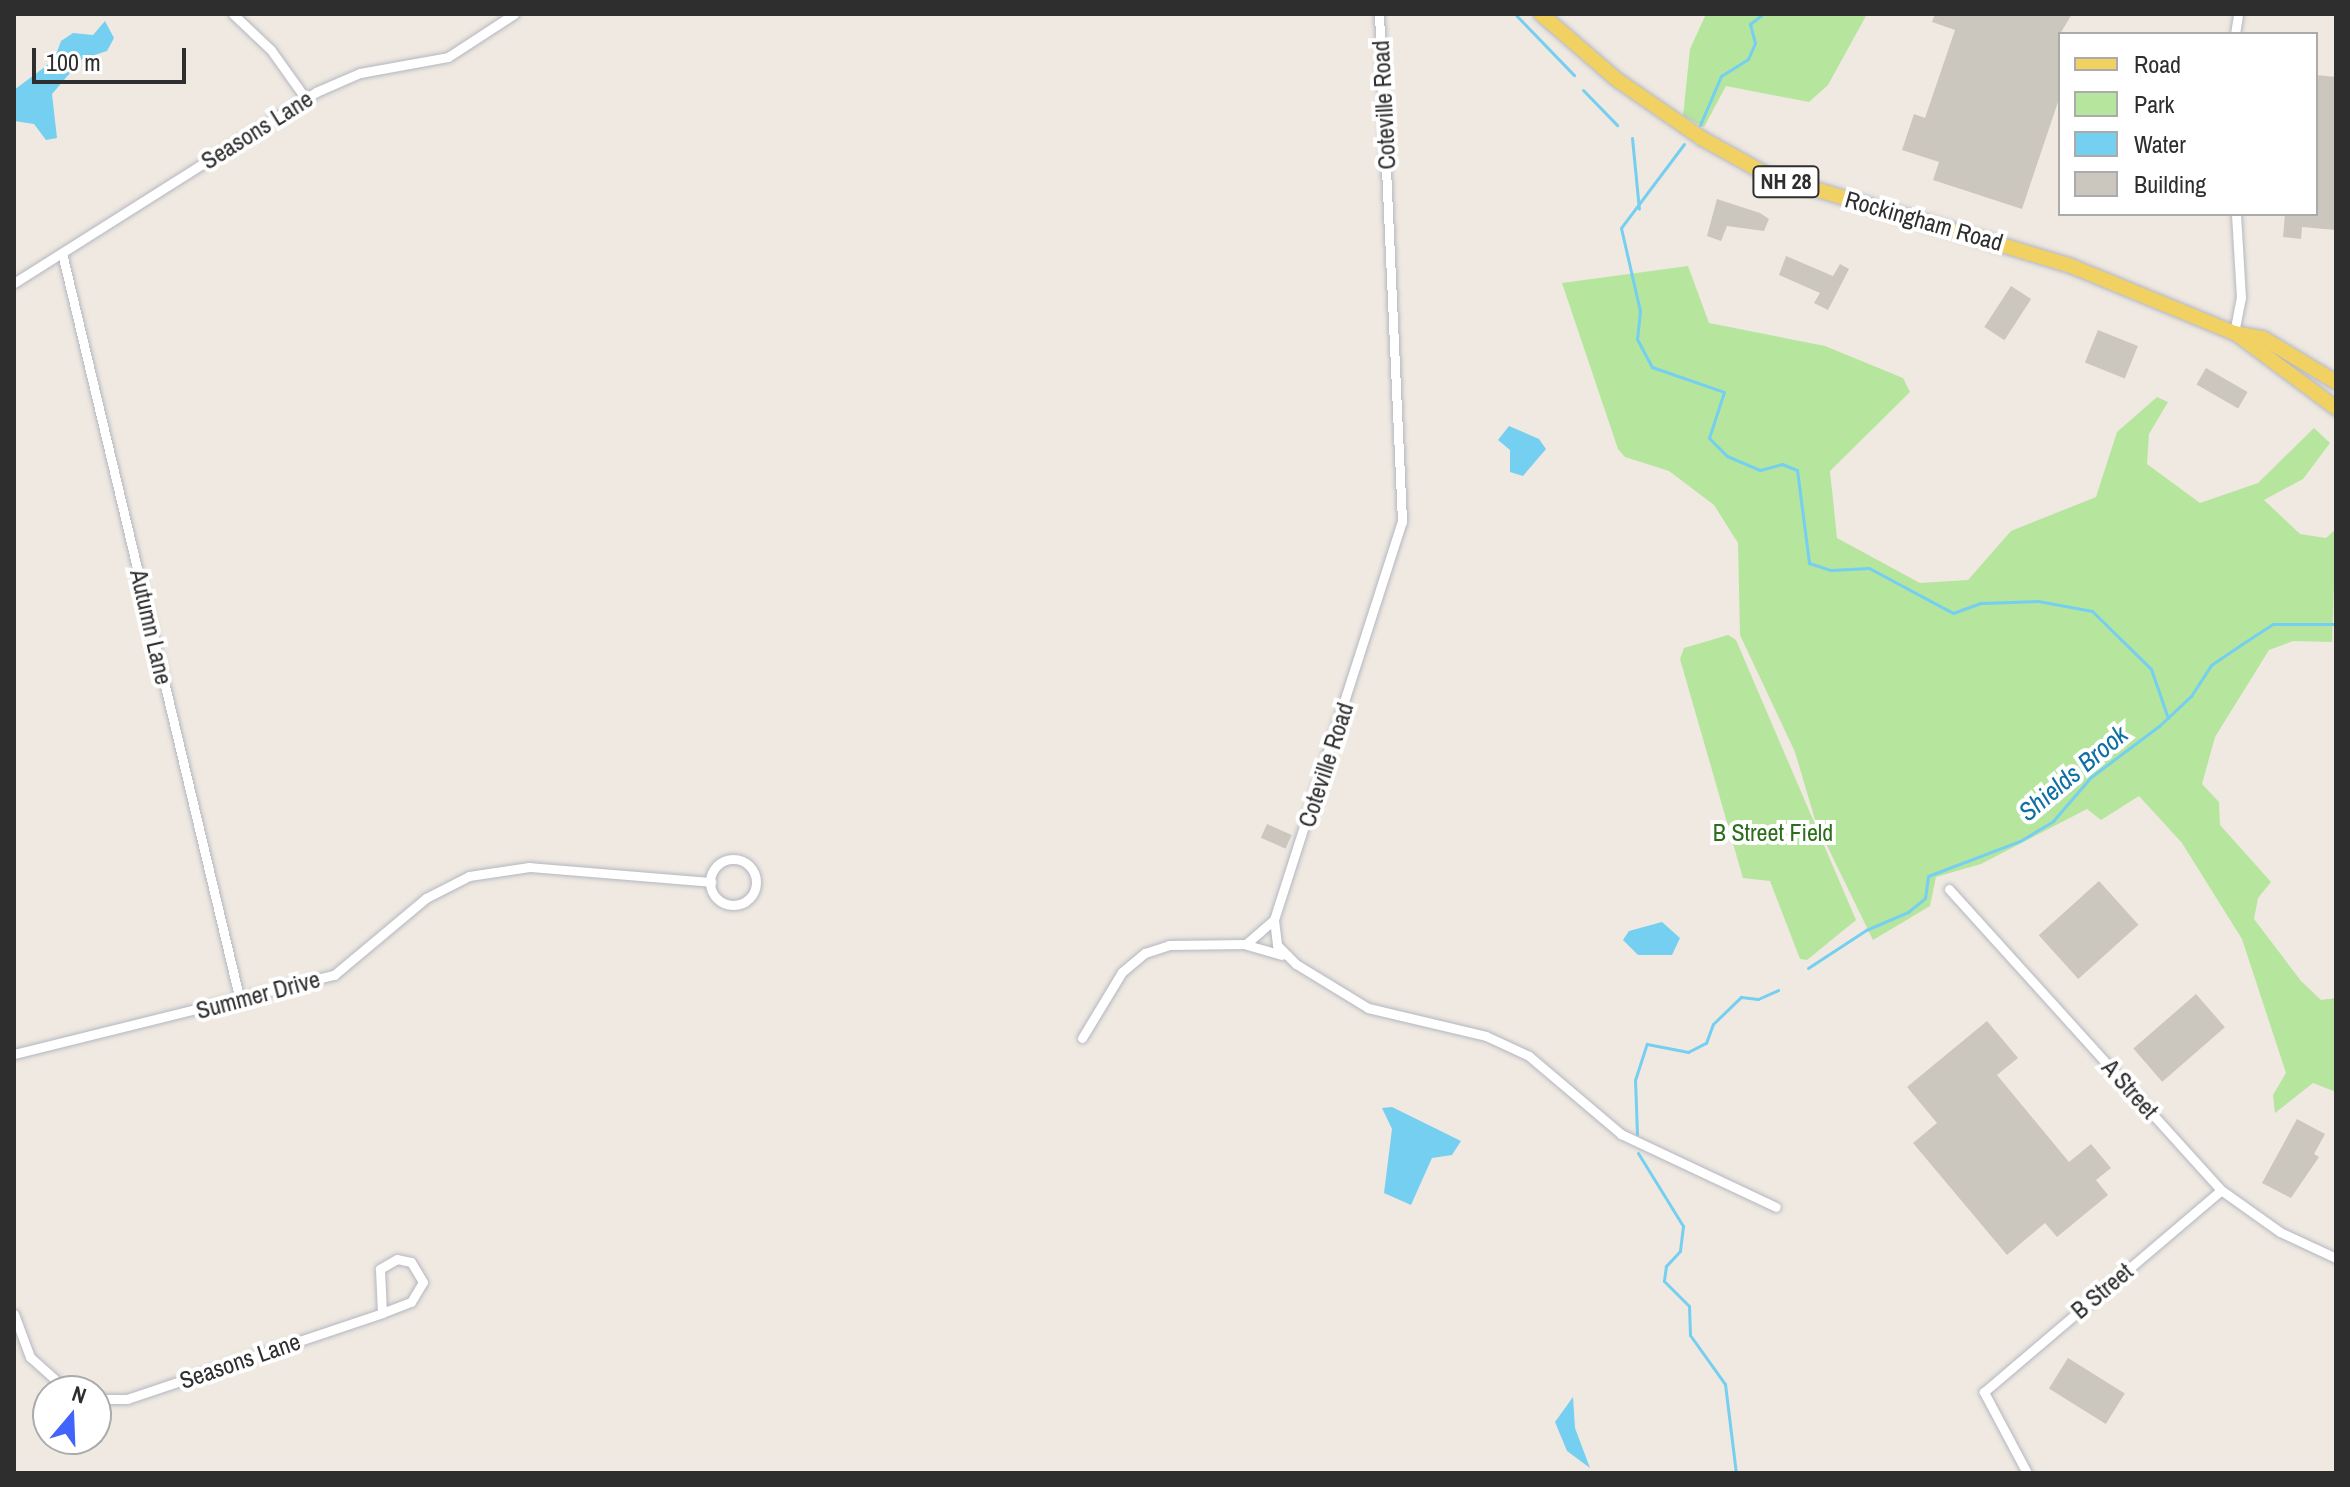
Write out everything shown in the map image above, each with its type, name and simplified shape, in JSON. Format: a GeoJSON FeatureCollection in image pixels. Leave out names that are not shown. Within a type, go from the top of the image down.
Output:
{"type":"FeatureCollection","features":[{"type":"Feature","properties":{"kind":"main road","name":"Rockingham Road"},"geometry":{"type":"LineString","coordinates":[[1541,14],[1616,79],[1703,139],[1768,175],[2071,266],[2234,333]]}},
{"type":"Feature","properties":{"kind":"main road","name":"NH 28"},"geometry":{"type":"LineString","coordinates":[[2234,333],[2278,345],[2336,382]]}},
{"type":"Feature","properties":{"kind":"main road","name":"NH 28"},"geometry":{"type":"LineString","coordinates":[[2234,333],[2336,408]]}},
{"type":"Feature","properties":{"kind":"street"},"geometry":{"type":"LineString","coordinates":[[233,14],[271,50],[306,99]]}},
{"type":"Feature","properties":{"kind":"street","name":"Seasons Lane"},"geometry":{"type":"LineString","coordinates":[[14,283],[306,99],[360,73],[448,57],[514,14]]}},
{"type":"Feature","properties":{"kind":"street","name":"Coteville Road"},"geometry":{"type":"LineString","coordinates":[[1274,920],[1402,521],[1379,14]]}},
{"type":"Feature","properties":{"kind":"street"},"geometry":{"type":"LineString","coordinates":[[2234,333],[2241,298],[2236,216]]}},
{"type":"Feature","properties":{"kind":"street","name":"Autumn Lane"},"geometry":{"type":"LineString","coordinates":[[62,253],[240,1001]]}},
{"type":"Feature","properties":{"kind":"street"},"geometry":{"type":"LineString","coordinates":[[730,860],[748,865],[756,881],[750,897],[735,905],[719,900],[711,882],[718,865],[730,860]]}},
{"type":"Feature","properties":{"kind":"street","name":"Summer Drive"},"geometry":{"type":"LineString","coordinates":[[14,1054],[240,1001],[334,975],[426,898],[469,876],[541,867],[711,882]]}},
{"type":"Feature","properties":{"kind":"street","name":"A Street"},"geometry":{"type":"LineString","coordinates":[[1949,889],[2221,1190],[2280,1232],[2336,1258]]}},
{"type":"Feature","properties":{"kind":"street"},"geometry":{"type":"LineString","coordinates":[[1246,944],[1274,920],[1285,956]]}},
{"type":"Feature","properties":{"kind":"street"},"geometry":{"type":"LineString","coordinates":[[1082,1038],[1122,972],[1145,953],[1169,945],[1246,944],[1285,956],[1368,1008],[1486,1036],[1529,1056],[1621,1134],[1776,1207]]}},
{"type":"Feature","properties":{"kind":"street","name":"B Street"},"geometry":{"type":"LineString","coordinates":[[2027,1473],[1984,1392],[2221,1190]]}},
{"type":"Feature","properties":{"kind":"street","name":"Seasons Lane"},"geometry":{"type":"LineString","coordinates":[[112,1399],[127,1399],[382,1313],[418,1296],[422,1277],[411,1262],[397,1259],[380,1269],[382,1313]]}},
{"type":"Feature","properties":{"kind":"street"},"geometry":{"type":"LineString","coordinates":[[14,1314],[30,1357],[50,1375]]}},
{"type":"Feature","properties":{"kind":"green space"},"geometry":{"type":"Polygon","coordinates":[[[1706,14],[1867,14],[1828,85],[1809,102],[1726,86],[1704,127],[1683,116],[1690,49],[1706,14]]]}},
{"type":"Feature","properties":{"kind":"green space"},"geometry":{"type":"Polygon","coordinates":[[[1688,266],[1709,323],[1825,346],[1903,378],[1910,392],[1830,471],[1837,538],[1920,583],[1968,580],[2011,531],[2096,497],[2117,432],[2157,397],[2168,402],[2149,434],[2147,464],[2200,503],[2258,483],[2314,428],[2330,443],[2303,479],[2264,500],[2300,534],[2326,538],[2336,529],[2332,642],[2293,641],[2269,650],[2215,737],[2202,784],[2219,802],[2220,825],[2271,882],[2258,898],[2254,919],[2301,981],[2321,1000],[2336,998],[2336,1092],[2313,1083],[2275,1113],[2273,1095],[2286,1073],[2242,939],[2182,843],[2139,796],[2101,820],[2087,809],[1981,864],[1936,877],[1930,906],[1873,940],[1816,823],[1795,752],[1740,635],[1738,543],[1714,505],[1669,471],[1625,457],[1618,449],[1562,283],[1688,266]]]}},
{"type":"Feature","properties":{"kind":"green space","name":"B Street Field"},"geometry":{"type":"Polygon","coordinates":[[[1728,635],[1736,640],[1856,920],[1807,960],[1800,959],[1770,881],[1743,878],[1680,659],[1684,648],[1728,635]]]}},
{"type":"Feature","properties":{"kind":"water"},"geometry":{"type":"Polygon","coordinates":[[[105,21],[114,38],[107,51],[82,59],[52,94],[57,138],[46,140],[34,124],[14,121],[14,90],[54,60],[61,41],[73,33],[93,35],[105,21]]]}},
{"type":"Feature","properties":{"kind":"water"},"geometry":{"type":"Polygon","coordinates":[[[1509,426],[1539,439],[1546,449],[1523,476],[1510,472],[1510,450],[1498,440],[1509,426]]]}},
{"type":"Feature","properties":{"kind":"water"},"geometry":{"type":"Polygon","coordinates":[[[1662,922],[1680,938],[1672,955],[1638,955],[1623,940],[1629,931],[1662,922]]]}},
{"type":"Feature","properties":{"kind":"water"},"geometry":{"type":"Polygon","coordinates":[[[1392,1107],[1461,1141],[1452,1155],[1432,1158],[1411,1205],[1384,1193],[1392,1129],[1382,1108],[1392,1107]]]}},
{"type":"Feature","properties":{"kind":"water"},"geometry":{"type":"Polygon","coordinates":[[[1573,1397],[1575,1428],[1590,1468],[1567,1451],[1555,1422],[1573,1397]]]}},
{"type":"Feature","properties":{"kind":"building"},"geometry":{"type":"Polygon","coordinates":[[[1935,14],[2072,14],[2061,32],[2058,32],[2058,102],[2022,209],[1933,180],[1939,162],[1902,150],[1914,114],[1925,118],[1955,30],[1932,22],[1935,14]]]}},
{"type":"Feature","properties":{"kind":"building"},"geometry":{"type":"Polygon","coordinates":[[[2318,75],[2336,77],[2336,230],[2302,227],[2301,239],[2283,237],[2285,216],[2318,216],[2318,75]]]}},
{"type":"Feature","properties":{"kind":"building"},"geometry":{"type":"Polygon","coordinates":[[[1717,199],[1769,219],[1764,231],[1727,226],[1721,241],[1707,236],[1717,199]]]}},
{"type":"Feature","properties":{"kind":"building"},"geometry":{"type":"Polygon","coordinates":[[[1786,256],[1833,276],[1840,264],[1849,269],[1828,310],[1814,303],[1820,293],[1779,275],[1786,256]]]}},
{"type":"Feature","properties":{"kind":"building"},"geometry":{"type":"Polygon","coordinates":[[[2011,286],[2031,299],[2004,340],[1984,327],[2011,286]]]}},
{"type":"Feature","properties":{"kind":"building"},"geometry":{"type":"Polygon","coordinates":[[[2098,330],[2138,346],[2125,379],[2085,362],[2098,330]]]}},
{"type":"Feature","properties":{"kind":"building"},"geometry":{"type":"Polygon","coordinates":[[[2206,368],[2248,392],[2238,408],[2196,384],[2206,368]]]}},
{"type":"Feature","properties":{"kind":"building"},"geometry":{"type":"Polygon","coordinates":[[[1267,824],[1292,835],[1286,849],[1261,838],[1267,824]]]}},
{"type":"Feature","properties":{"kind":"building"},"geometry":{"type":"Polygon","coordinates":[[[2099,881],[2138,925],[2078,979],[2039,935],[2099,881]]]}},
{"type":"Feature","properties":{"kind":"building"},"geometry":{"type":"Polygon","coordinates":[[[2196,994],[2225,1027],[2162,1082],[2133,1048],[2196,994]]]}},
{"type":"Feature","properties":{"kind":"building"},"geometry":{"type":"Polygon","coordinates":[[[1987,1021],[2018,1058],[1997,1075],[2069,1162],[2091,1144],[2111,1168],[2096,1180],[2108,1195],[2057,1237],[2045,1223],[2007,1255],[1913,1143],[1937,1123],[1907,1087],[1987,1021]]]}},
{"type":"Feature","properties":{"kind":"building"},"geometry":{"type":"Polygon","coordinates":[[[2297,1119],[2325,1134],[2314,1154],[2319,1157],[2291,1198],[2262,1183],[2297,1119]]]}},
{"type":"Feature","properties":{"kind":"building"},"geometry":{"type":"Polygon","coordinates":[[[2068,1358],[2125,1394],[2106,1424],[2049,1389],[2068,1358]]]}},
{"type":"Feature","properties":{"kind":"waterway"},"geometry":{"type":"LineString","coordinates":[[1515,14],[1574,75]]}},
{"type":"Feature","properties":{"kind":"waterway","name":"Shields Brook"},"geometry":{"type":"LineString","coordinates":[[1700,125],[1721,76],[1748,59],[1755,43],[1750,24],[1763,14]]}},
{"type":"Feature","properties":{"kind":"waterway"},"geometry":{"type":"LineString","coordinates":[[1583,90],[1617,125]]}},
{"type":"Feature","properties":{"kind":"waterway"},"geometry":{"type":"LineString","coordinates":[[1632,138],[1639,209]]}},
{"type":"Feature","properties":{"kind":"waterway","name":"Shields Brook"},"geometry":{"type":"LineString","coordinates":[[1684,144],[1621,228],[1640,311],[1637,339],[1652,367],[1724,392],[1709,438],[1727,456],[1760,470],[1782,464],[1797,470],[1809,563],[1831,570],[1869,568],[1953,613],[1981,603],[2038,601],[2092,611],[2151,669],[2168,718]]}},
{"type":"Feature","properties":{"kind":"waterway","name":"Shields Brook"},"geometry":{"type":"LineString","coordinates":[[1808,968],[1866,930],[1908,912],[1925,898],[1928,876],[2020,841],[2053,821],[2091,777],[2159,726],[2191,696],[2211,665],[2242,644],[2273,624],[2336,624]]}},
{"type":"Feature","properties":{"kind":"waterway","name":"Shields Brook"},"geometry":{"type":"LineString","coordinates":[[1637,1134],[1635,1080],[1647,1044],[1688,1052],[1706,1043],[1713,1024],[1741,997],[1758,999],[1778,990]]}},
{"type":"Feature","properties":{"kind":"waterway","name":"Shields Brook"},"geometry":{"type":"LineString","coordinates":[[1638,1153],[1683,1226],[1680,1251],[1666,1266],[1664,1281],[1689,1306],[1690,1335],[1725,1384],[1736,1473]]}}]}
